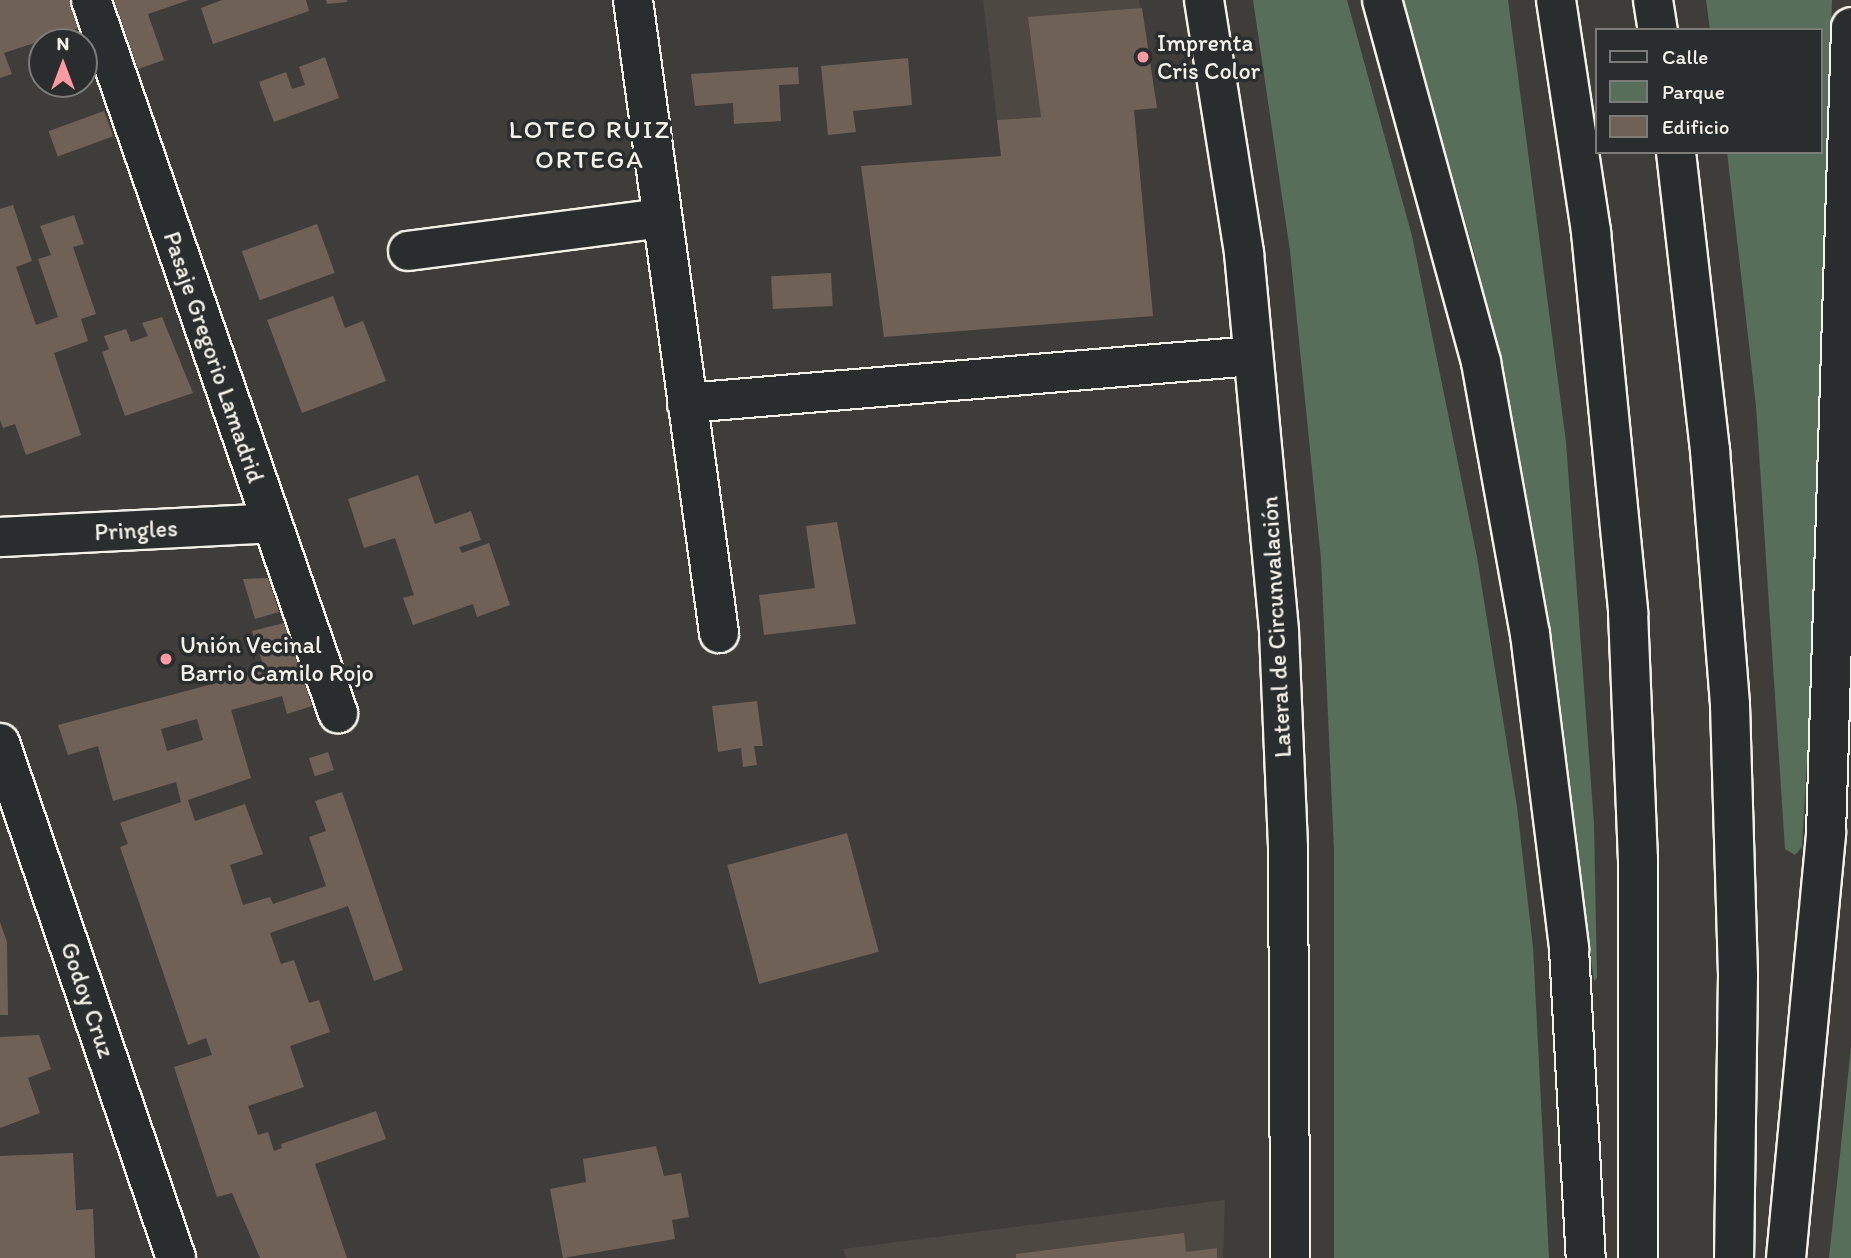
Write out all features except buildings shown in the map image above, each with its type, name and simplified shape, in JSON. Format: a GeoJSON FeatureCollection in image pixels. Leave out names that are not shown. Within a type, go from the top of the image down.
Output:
{"type":"FeatureCollection","features":[{"type":"Feature","properties":{"kind":"main road","name":"Pasaje Gregorio Lamadrid"},"geometry":{"type":"LineString","coordinates":[[91,0],[338,713]]}},
{"type":"Feature","properties":{"kind":"main road"},"geometry":{"type":"LineString","coordinates":[[633,0],[719,633]]}},
{"type":"Feature","properties":{"kind":"main road","name":"Lateral de Circunvalación"},"geometry":{"type":"LineString","coordinates":[[1204,0],[1244,253],[1277,601],[1289,848],[1290,1258]]}},
{"type":"Feature","properties":{"kind":"main road"},"geometry":{"type":"LineString","coordinates":[[1382,0],[1481,362],[1530,634],[1569,949],[1586,1258]]}},
{"type":"Feature","properties":{"kind":"main road"},"geometry":{"type":"LineString","coordinates":[[1556,0],[1591,232],[1628,612],[1638,859],[1638,1258]]}},
{"type":"Feature","properties":{"kind":"main road"},"geometry":{"type":"LineString","coordinates":[[1653,0],[1658,28]]}},
{"type":"Feature","properties":{"kind":"main road"},"geometry":{"type":"LineString","coordinates":[[1786,1258],[1826,833],[1851,27]]}},
{"type":"Feature","properties":{"kind":"main road"},"geometry":{"type":"LineString","coordinates":[[1676,154],[1712,463],[1730,705],[1738,975],[1734,1258]]}},
{"type":"Feature","properties":{"kind":"main road"},"geometry":{"type":"LineString","coordinates":[[408,251],[662,218]]}},
{"type":"Feature","properties":{"kind":"main road"},"geometry":{"type":"LineString","coordinates":[[687,403],[1253,356]]}},
{"type":"Feature","properties":{"kind":"main road","name":"Pringles"},"geometry":{"type":"LineString","coordinates":[[0,537],[272,523]]}},
{"type":"Feature","properties":{"kind":"main road","name":"Godoy Cruz"},"geometry":{"type":"LineString","coordinates":[[0,743],[176,1258]]}},
{"type":"Feature","properties":{"kind":"shaded area"},"geometry":{"type":"Polygon","coordinates":[[[983,0],[1139,0],[1157,108],[997,120],[983,0]]]}},
{"type":"Feature","properties":{"kind":"shaded area"},"geometry":{"type":"Polygon","coordinates":[[[1225,1200],[1223,1258],[846,1258],[843,1249],[1225,1200]]]}},
{"type":"Feature","properties":{"kind":"green space"},"geometry":{"type":"Polygon","coordinates":[[[1253,0],[1347,0],[1412,236],[1477,557],[1517,807],[1533,947],[1549,1258],[1334,1258],[1334,850],[1321,559],[1290,251],[1253,0]]]}},
{"type":"Feature","properties":{"kind":"green space"},"geometry":{"type":"Polygon","coordinates":[[[1403,0],[1508,0],[1566,442],[1594,824],[1597,978],[1594,981],[1537,552],[1476,259],[1403,0]]]}},
{"type":"Feature","properties":{"kind":"green space"},"geometry":{"type":"Polygon","coordinates":[[[1706,0],[1832,0],[1811,691],[1802,847],[1795,855],[1785,849],[1756,406],[1727,154],[1823,154],[1823,28],[1710,28],[1706,0]]]}},
{"type":"Feature","properties":{"kind":"green space"},"geometry":{"type":"Polygon","coordinates":[[[1851,1046],[1851,1258],[1829,1258],[1840,1155],[1851,1046]]]}},
{"type":"Feature","properties":{"kind":"place","name":"Imprenta Cris Color"},"geometry":{"type":"Point","coordinates":[1143,57]}},
{"type":"Feature","properties":{"kind":"place","name":"Unión Vecinal Barrio Camilo Rojo"},"geometry":{"type":"Point","coordinates":[166,659]}},
{"type":"Feature","properties":{"kind":"district","name":"LOTEO RUIZ ORTEGA"},"geometry":{"type":"Point","coordinates":[590,145]}}]}
